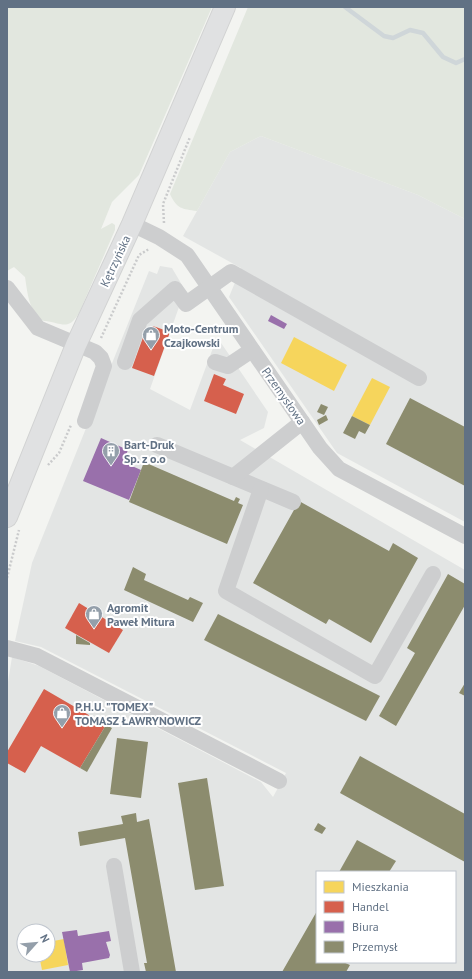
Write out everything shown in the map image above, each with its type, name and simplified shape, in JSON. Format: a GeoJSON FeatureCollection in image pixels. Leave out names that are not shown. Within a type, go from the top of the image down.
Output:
{"type":"FeatureCollection","features":[{"type":"Feature","properties":{"kind":"main road","name":"Kętrzyńska"},"geometry":{"type":"LineString","coordinates":[[7,517],[76,344],[132,224],[225,7]]}},
{"type":"Feature","properties":{"kind":"street","name":"Przemysłowa"},"geometry":{"type":"LineString","coordinates":[[132,224],[159,237],[187,255],[320,448],[339,469],[465,536]]}},
{"type":"Feature","properties":{"kind":"street"},"geometry":{"type":"LineString","coordinates":[[125,362],[140,320],[175,289],[186,304],[231,272],[419,378]]}},
{"type":"Feature","properties":{"kind":"street"},"geometry":{"type":"LineString","coordinates":[[7,288],[38,328],[95,352],[101,358],[104,366],[85,421]]}},
{"type":"Feature","properties":{"kind":"street"},"geometry":{"type":"LineString","coordinates":[[215,362],[228,366],[252,350]]}},
{"type":"Feature","properties":{"kind":"street"},"geometry":{"type":"LineString","coordinates":[[233,477],[302,422]]}},
{"type":"Feature","properties":{"kind":"street"},"geometry":{"type":"LineString","coordinates":[[157,445],[293,502]]}},
{"type":"Feature","properties":{"kind":"street"},"geometry":{"type":"LineString","coordinates":[[261,489],[226,591],[375,676],[433,574]]}},
{"type":"Feature","properties":{"kind":"street"},"geometry":{"type":"LineString","coordinates":[[7,648],[38,656],[279,781]]}},
{"type":"Feature","properties":{"kind":"street"},"geometry":{"type":"LineString","coordinates":[[114,866],[132,972]]}},
{"type":"Feature","properties":{"kind":"path"},"geometry":{"type":"LineString","coordinates":[[95,352],[139,255],[153,246],[164,229],[163,204],[192,131]]}},
{"type":"Feature","properties":{"kind":"shaded area"},"geometry":{"type":"Polygon","coordinates":[[[7,7],[212,7],[139,175],[112,202],[101,229],[112,223],[115,225],[115,230],[79,313],[72,322],[68,324],[43,321],[39,318],[35,314],[31,305],[25,277],[14,267],[7,271],[7,7]]]}},
{"type":"Feature","properties":{"kind":"shaded area"},"geometry":{"type":"Polygon","coordinates":[[[248,7],[465,7],[465,219],[418,195],[261,136],[230,152],[197,211],[184,209],[175,203],[170,194],[248,7]]]}},
{"type":"Feature","properties":{"kind":"shaded area"},"geometry":{"type":"Polygon","coordinates":[[[261,136],[418,195],[465,219],[465,522],[337,453],[229,297],[241,268],[183,236],[230,152],[261,136]]]}},
{"type":"Feature","properties":{"kind":"shaded area"},"geometry":{"type":"Polygon","coordinates":[[[160,266],[172,268],[185,290],[150,389],[190,410],[217,337],[268,412],[264,428],[240,440],[465,570],[465,972],[7,972],[7,688],[12,657],[39,666],[261,782],[273,797],[286,773],[41,647],[15,641],[32,563],[149,271],[157,274],[160,266]]]}},
{"type":"Feature","properties":{"kind":"building: Mieszkania"},"geometry":{"type":"Polygon","coordinates":[[[294,337],[347,365],[334,391],[281,363],[294,337]]]}},
{"type":"Feature","properties":{"kind":"building: Mieszkania"},"geometry":{"type":"Polygon","coordinates":[[[372,378],[390,387],[370,425],[352,416],[372,378]]]}},
{"type":"Feature","properties":{"kind":"building: Mieszkania"},"geometry":{"type":"Polygon","coordinates":[[[64,939],[68,965],[42,970],[41,963],[56,963],[56,940],[64,939]]]}},
{"type":"Feature","properties":{"kind":"building: Handel","name":"Moto-Centrum Czajkowski"},"geometry":{"type":"Polygon","coordinates":[[[153,326],[170,332],[154,376],[132,368],[146,329],[151,330],[153,326]]]}},
{"type":"Feature","properties":{"kind":"building: Handel"},"geometry":{"type":"Polygon","coordinates":[[[214,374],[226,379],[223,385],[244,394],[236,414],[204,401],[214,374]]]}},
{"type":"Feature","properties":{"kind":"building: Handel","name":"Agromit Paweł Mitura"},"geometry":{"type":"Polygon","coordinates":[[[79,603],[123,630],[109,653],[65,628],[79,603]]]}},
{"type":"Feature","properties":{"kind":"building: Handel","name":"P.H.U. \"TOMEX\" TOMASZ ŁAWRYNOWICZ"},"geometry":{"type":"Polygon","coordinates":[[[44,689],[106,725],[80,768],[41,746],[25,773],[7,763],[7,752],[44,689]]]}},
{"type":"Feature","properties":{"kind":"building: Biura"},"geometry":{"type":"Polygon","coordinates":[[[271,315],[287,324],[284,329],[268,321],[271,315]]]}},
{"type":"Feature","properties":{"kind":"building: Biura","name":"Bart-Druk Sp. z o.o"},"geometry":{"type":"Polygon","coordinates":[[[101,438],[128,450],[123,462],[141,470],[129,500],[83,481],[101,438]]]}},
{"type":"Feature","properties":{"kind":"building: Biura"},"geometry":{"type":"Polygon","coordinates":[[[77,930],[78,936],[109,931],[111,941],[106,942],[110,955],[109,958],[82,963],[83,970],[70,972],[62,932],[77,930]]]}},
{"type":"Feature","properties":{"kind":"building: Przemysł"},"geometry":{"type":"Polygon","coordinates":[[[410,398],[465,427],[465,486],[386,444],[410,398]]]}},
{"type":"Feature","properties":{"kind":"building: Przemysł"},"geometry":{"type":"Polygon","coordinates":[[[321,404],[328,407],[324,415],[317,412],[321,404]]]}},
{"type":"Feature","properties":{"kind":"building: Przemysł"},"geometry":{"type":"Polygon","coordinates":[[[326,415],[328,420],[319,425],[317,420],[326,415]]]}},
{"type":"Feature","properties":{"kind":"building: Przemysł"},"geometry":{"type":"Polygon","coordinates":[[[352,416],[370,425],[365,434],[359,431],[355,439],[343,433],[352,416]]]}},
{"type":"Feature","properties":{"kind":"building: Przemysł"},"geometry":{"type":"Polygon","coordinates":[[[144,462],[234,501],[236,497],[240,499],[238,503],[243,505],[227,544],[129,502],[144,462]]]}},
{"type":"Feature","properties":{"kind":"building: Przemysł"},"geometry":{"type":"Polygon","coordinates":[[[299,501],[389,551],[393,543],[418,558],[371,643],[329,619],[326,624],[253,583],[299,501]]]}},
{"type":"Feature","properties":{"kind":"building: Przemysł"},"geometry":{"type":"Polygon","coordinates":[[[133,567],[146,574],[144,580],[188,600],[190,597],[203,603],[193,622],[124,590],[133,567]]]}},
{"type":"Feature","properties":{"kind":"building: Przemysł"},"geometry":{"type":"Polygon","coordinates":[[[448,574],[465,584],[465,605],[396,726],[379,716],[415,653],[407,648],[448,574]]]}},
{"type":"Feature","properties":{"kind":"building: Przemysł"},"geometry":{"type":"Polygon","coordinates":[[[218,614],[380,696],[366,721],[204,640],[218,614]]]}},
{"type":"Feature","properties":{"kind":"building: Przemysł"},"geometry":{"type":"Polygon","coordinates":[[[76,635],[90,643],[90,645],[76,644],[76,635]]]}},
{"type":"Feature","properties":{"kind":"building: Przemysł"},"geometry":{"type":"Polygon","coordinates":[[[465,683],[465,696],[459,693],[465,683]]]}},
{"type":"Feature","properties":{"kind":"building: Przemysł"},"geometry":{"type":"Polygon","coordinates":[[[106,725],[112,728],[87,772],[80,768],[106,725]]]}},
{"type":"Feature","properties":{"kind":"building: Przemysł"},"geometry":{"type":"Polygon","coordinates":[[[117,738],[148,742],[141,798],[110,794],[117,738]]]}},
{"type":"Feature","properties":{"kind":"building: Przemysł"},"geometry":{"type":"Polygon","coordinates":[[[360,756],[465,814],[465,862],[340,793],[360,756]]]}},
{"type":"Feature","properties":{"kind":"building: Przemysł"},"geometry":{"type":"Polygon","coordinates":[[[207,778],[224,886],[195,890],[178,783],[207,778]]]}},
{"type":"Feature","properties":{"kind":"building: Przemysł"},"geometry":{"type":"Polygon","coordinates":[[[136,813],[137,822],[149,819],[176,972],[146,972],[144,963],[147,963],[125,838],[80,846],[78,832],[123,824],[121,816],[136,813]]]}},
{"type":"Feature","properties":{"kind":"building: Przemysł"},"geometry":{"type":"Polygon","coordinates":[[[318,823],[326,828],[322,834],[314,830],[318,823]]]}},
{"type":"Feature","properties":{"kind":"building: Przemysł"},"geometry":{"type":"Polygon","coordinates":[[[357,840],[396,861],[390,871],[340,871],[357,840]]]}},
{"type":"Feature","properties":{"kind":"building: Przemysł"},"geometry":{"type":"Polygon","coordinates":[[[316,913],[316,963],[345,963],[350,965],[346,972],[282,972],[316,913]]]}},
{"type":"Feature","properties":{"kind":"waterway"},"geometry":{"type":"LineString","coordinates":[[345,7],[384,36],[393,38],[410,30],[423,33],[443,57],[456,63],[465,59]]}},
{"type":"Feature","properties":{"kind":"place","name":"Moto-Centrum Czajkowski"},"geometry":{"type":"Point","coordinates":[151,350]}},
{"type":"Feature","properties":{"kind":"place","name":"Bart-Druk Sp. z o.o"},"geometry":{"type":"Point","coordinates":[111,466]}},
{"type":"Feature","properties":{"kind":"place","name":"Agromit Paweł Mitura"},"geometry":{"type":"Point","coordinates":[94,629]}},
{"type":"Feature","properties":{"kind":"place","name":"P.H.U. \"TOMEX\" TOMASZ ŁAWRYNOWICZ"},"geometry":{"type":"Point","coordinates":[62,728]}}]}
